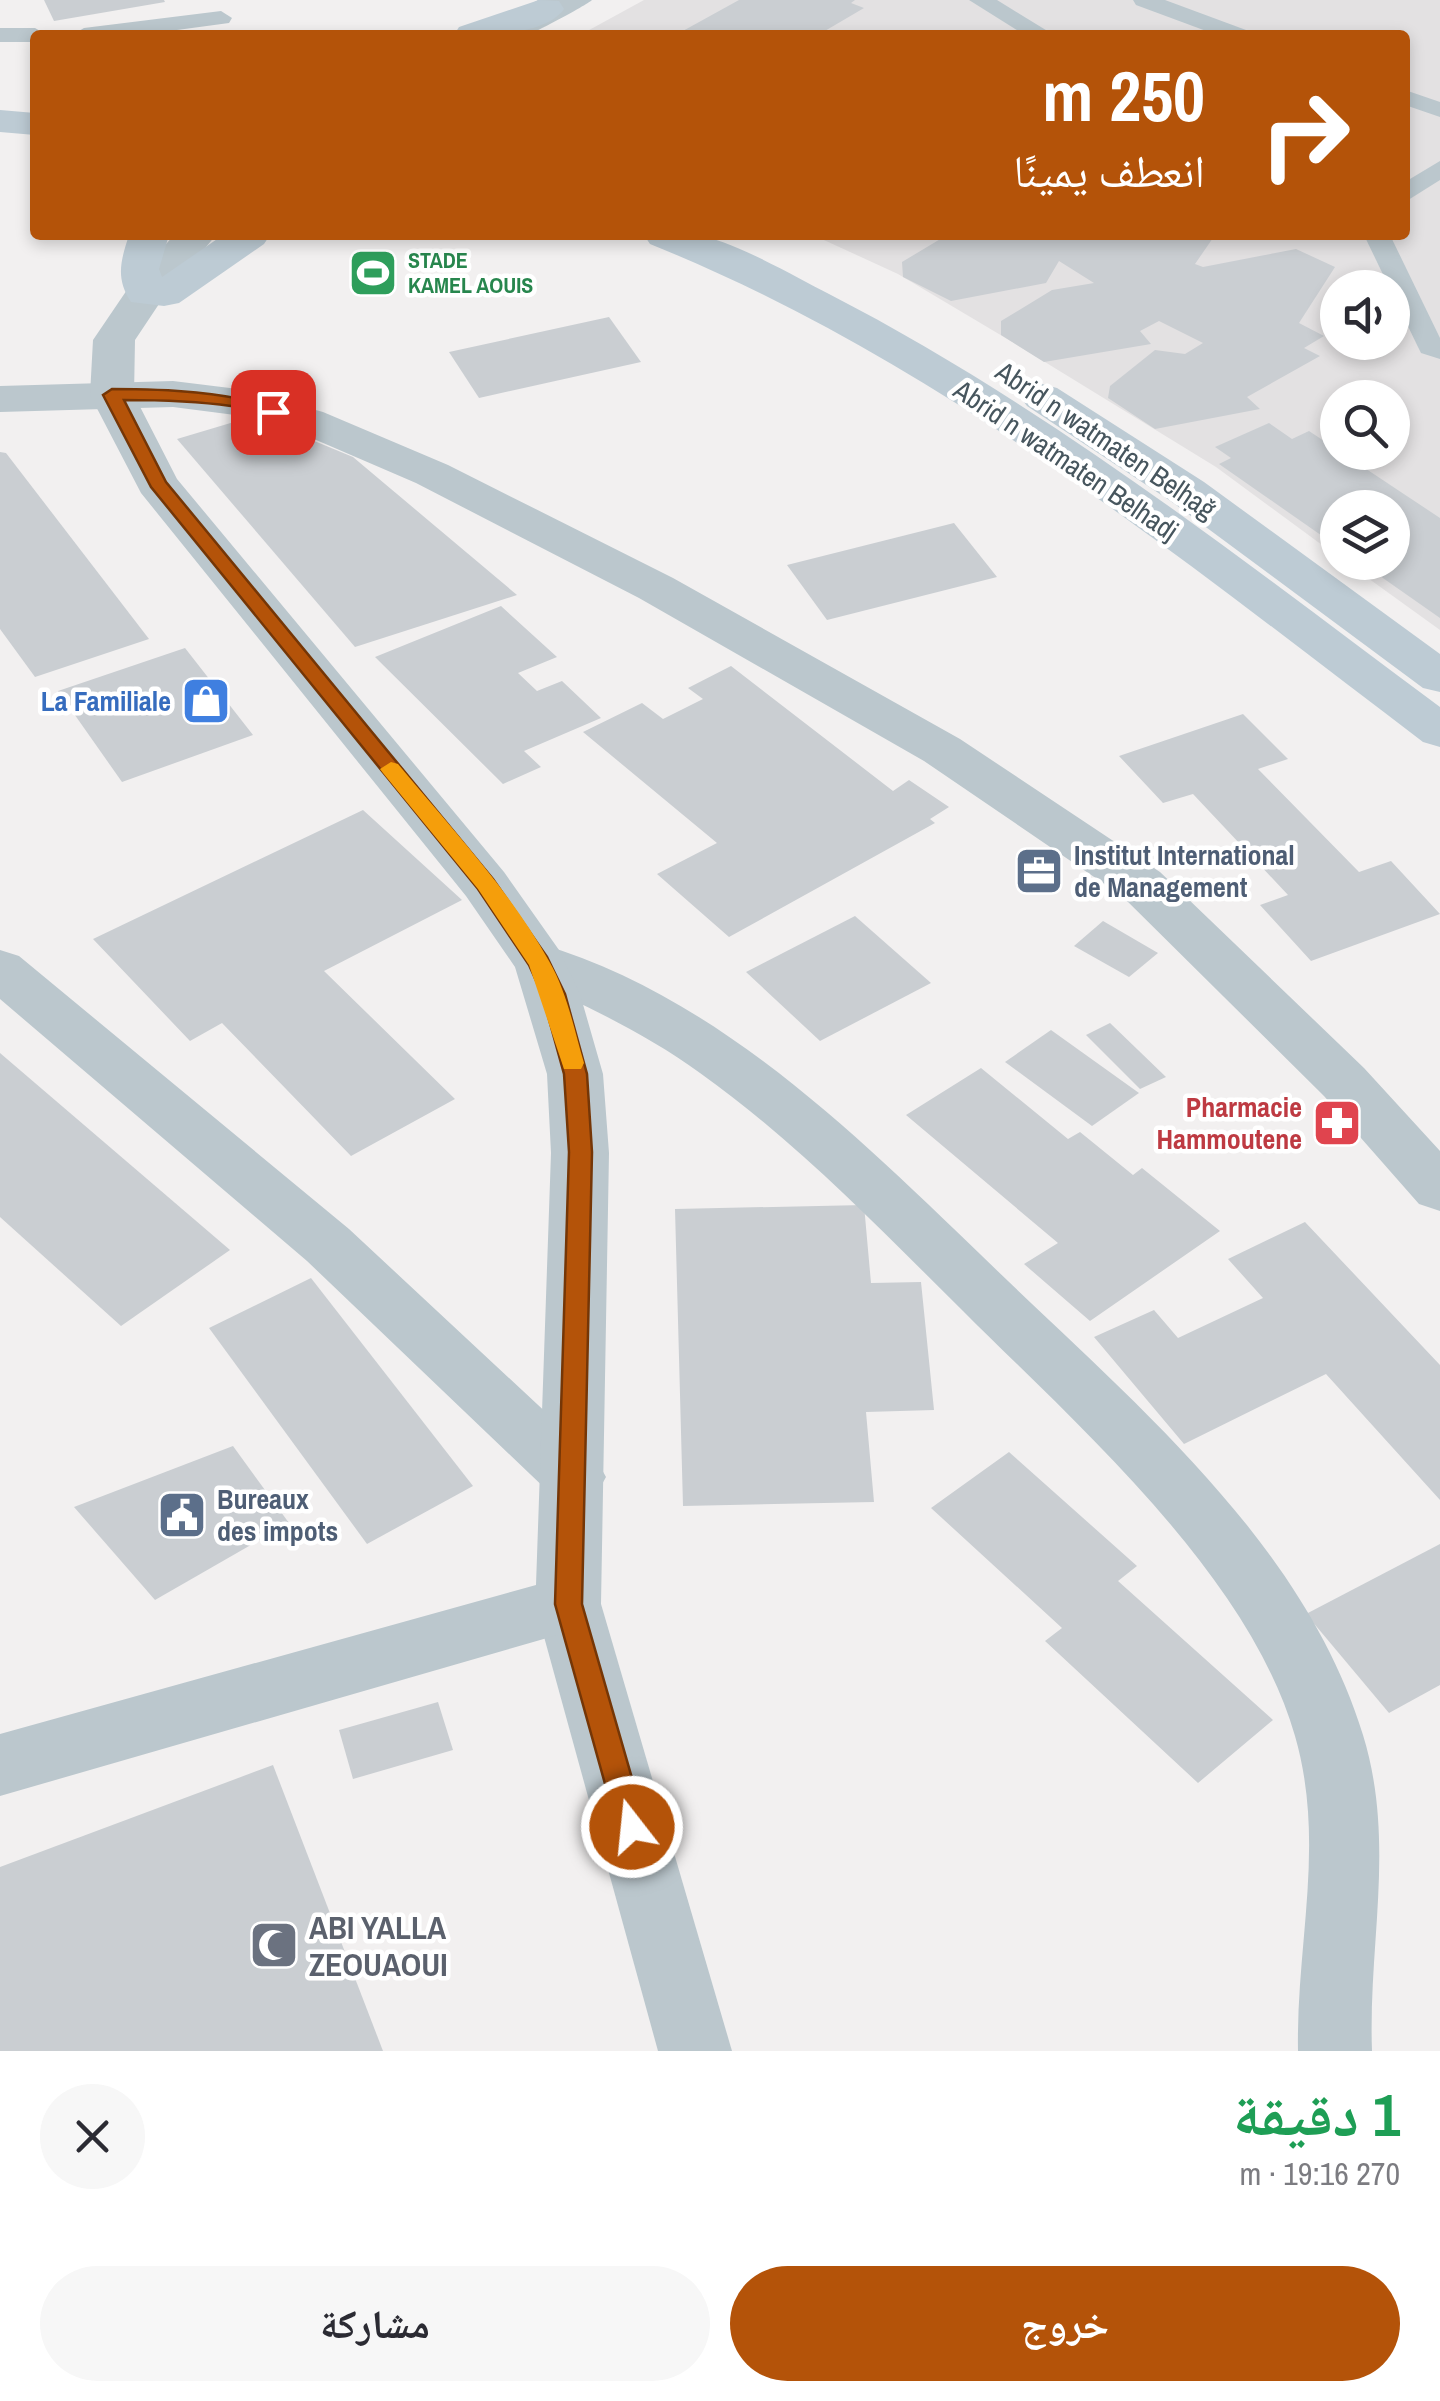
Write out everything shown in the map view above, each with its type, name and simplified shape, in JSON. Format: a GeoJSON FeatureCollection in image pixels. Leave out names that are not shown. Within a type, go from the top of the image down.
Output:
{"type":"FeatureCollection","features":[{"type":"Feature","properties":{"kind":"main road"},"geometry":{"type":"LineString","coordinates":[[495,30],[561,16]]}},
{"type":"Feature","properties":{"kind":"main road"},"geometry":{"type":"LineString","coordinates":[[0,111],[30,112]]}},
{"type":"Feature","properties":{"kind":"main road"},"geometry":{"type":"LineString","coordinates":[[0,121],[30,124]]}},
{"type":"Feature","properties":{"kind":"main road"},"geometry":{"type":"LineString","coordinates":[[148,240],[139,269],[155,293],[242,240]]}},
{"type":"Feature","properties":{"kind":"main road","name":"Abrid n watmaten Belhadj"},"geometry":{"type":"LineString","coordinates":[[676,240],[796,292],[898,348],[1014,420],[1258,594],[1440,731]]}},
{"type":"Feature","properties":{"kind":"main road","name":"Abrid n watmaten Belḥaǧ"},"geometry":{"type":"LineString","coordinates":[[763,240],[846,279],[963,345],[1188,492],[1440,677]]}},
{"type":"Feature","properties":{"kind":"street"},"geometry":{"type":"LineString","coordinates":[[519,30],[561,16]]}},
{"type":"Feature","properties":{"kind":"street"},"geometry":{"type":"LineString","coordinates":[[192,240],[155,293],[114,340],[112,395],[157,483],[485,884],[540,963],[553,994],[575,1074],[578,1113],[574,1477],[568,1604],[696,2051]]}},
{"type":"Feature","properties":{"kind":"street"},"geometry":{"type":"LineString","coordinates":[[155,293],[220,240]]}},
{"type":"Feature","properties":{"kind":"street"},"geometry":{"type":"LineString","coordinates":[[0,398],[173,394],[238,402],[308,421],[432,474],[656,588],[942,750],[1142,884],[1344,1082],[1440,1189]]}},
{"type":"Feature","properties":{"kind":"street"},"geometry":{"type":"LineString","coordinates":[[540,963],[637,1006],[720,1058],[839,1153],[1063,1372],[1174,1488],[1255,1586],[1297,1654],[1328,1733],[1347,1851],[1335,2051]]}},
{"type":"Feature","properties":{"kind":"street"},"geometry":{"type":"LineString","coordinates":[[0,969],[328,1245],[574,1477]]}},
{"type":"Feature","properties":{"kind":"street"},"geometry":{"type":"LineString","coordinates":[[0,1766],[568,1604]]}},
{"type":"Feature","properties":{"kind":"lane"},"geometry":{"type":"LineString","coordinates":[[980,0],[1033,30]]}},
{"type":"Feature","properties":{"kind":"lane"},"geometry":{"type":"LineString","coordinates":[[1144,0],[1225,30]]}},
{"type":"Feature","properties":{"kind":"lane"},"geometry":{"type":"LineString","coordinates":[[124,30],[221,18]]}},
{"type":"Feature","properties":{"kind":"lane"},"geometry":{"type":"LineString","coordinates":[[0,35],[30,35]]}},
{"type":"Feature","properties":{"kind":"lane"},"geometry":{"type":"LineString","coordinates":[[1410,99],[1440,110]]}},
{"type":"Feature","properties":{"kind":"lane"},"geometry":{"type":"LineString","coordinates":[[1410,190],[1440,168]]}},
{"type":"Feature","properties":{"kind":"lane"},"geometry":{"type":"LineString","coordinates":[[1379,240],[1431,347],[1440,351]]}},
{"type":"Feature","properties":{"kind":"shaded area"},"geometry":{"type":"Polygon","coordinates":[[[644,0],[1440,0],[1440,630],[1371,580],[1410,580],[1410,490],[1320,490],[1320,543],[1216,467],[898,274],[824,240],[1410,240],[1410,30],[589,30],[644,0]]]}},
{"type":"Feature","properties":{"kind":"building"},"geometry":{"type":"Polygon","coordinates":[[[44,0],[164,0],[165,2],[54,21],[44,0]]]}},
{"type":"Feature","properties":{"kind":"building"},"geometry":{"type":"Polygon","coordinates":[[[739,0],[855,0],[851,3],[864,8],[827,30],[685,30],[739,0]]]}},
{"type":"Feature","properties":{"kind":"building"},"geometry":{"type":"Polygon","coordinates":[[[939,240],[1212,240],[1195,264],[1203,267],[1296,249],[1335,267],[1320,270],[1320,290],[1299,323],[1320,334],[1320,338],[1304,348],[1320,356],[1247,397],[1260,409],[1155,429],[1108,398],[1110,386],[1155,350],[1185,354],[1203,343],[1159,321],[1140,331],[1151,344],[1044,362],[1001,335],[1001,321],[1052,290],[1094,283],[1059,261],[1046,283],[951,301],[903,277],[902,262],[939,240]]]}},
{"type":"Feature","properties":{"kind":"building"},"geometry":{"type":"Polygon","coordinates":[[[609,317],[641,362],[479,398],[449,352],[609,317]]]}},
{"type":"Feature","properties":{"kind":"building"},"geometry":{"type":"Polygon","coordinates":[[[254,416],[353,457],[517,595],[355,647],[177,439],[254,416]]]}},
{"type":"Feature","properties":{"kind":"building"},"geometry":{"type":"Polygon","coordinates":[[[1269,423],[1292,439],[1309,431],[1320,438],[1320,470],[1368,470],[1398,490],[1320,490],[1320,534],[1219,464],[1231,458],[1215,447],[1269,423]]]}},
{"type":"Feature","properties":{"kind":"building"},"geometry":{"type":"Polygon","coordinates":[[[0,452],[6,453],[149,639],[35,677],[0,629],[0,452]]]}},
{"type":"Feature","properties":{"kind":"building"},"geometry":{"type":"Polygon","coordinates":[[[1410,498],[1440,518],[1440,618],[1386,580],[1410,580],[1410,498]]]}},
{"type":"Feature","properties":{"kind":"building"},"geometry":{"type":"Polygon","coordinates":[[[954,523],[997,577],[827,620],[787,565],[954,523]]]}},
{"type":"Feature","properties":{"kind":"building"},"geometry":{"type":"Polygon","coordinates":[[[501,606],[557,657],[518,673],[537,691],[562,681],[601,718],[524,751],[541,767],[503,784],[375,657],[501,606]]]}},
{"type":"Feature","properties":{"kind":"building"},"geometry":{"type":"Polygon","coordinates":[[[185,648],[253,735],[122,782],[58,691],[185,648]]]}},
{"type":"Feature","properties":{"kind":"building"},"geometry":{"type":"Polygon","coordinates":[[[731,666],[893,791],[909,780],[949,807],[930,819],[935,823],[729,937],[657,874],[717,843],[583,732],[642,703],[663,719],[703,699],[688,688],[731,666]]]}},
{"type":"Feature","properties":{"kind":"building"},"geometry":{"type":"Polygon","coordinates":[[[1243,714],[1288,759],[1258,769],[1359,872],[1391,861],[1440,914],[1311,961],[1260,905],[1288,895],[1193,794],[1163,803],[1119,756],[1243,714]]]}},
{"type":"Feature","properties":{"kind":"building"},"geometry":{"type":"Polygon","coordinates":[[[363,810],[462,900],[324,971],[455,1099],[351,1156],[222,1023],[190,1041],[93,939],[363,810]]]}},
{"type":"Feature","properties":{"kind":"building"},"geometry":{"type":"Polygon","coordinates":[[[855,916],[931,983],[820,1041],[746,972],[855,916]]]}},
{"type":"Feature","properties":{"kind":"building"},"geometry":{"type":"Polygon","coordinates":[[[1103,921],[1158,953],[1129,977],[1074,946],[1103,921]]]}},
{"type":"Feature","properties":{"kind":"building"},"geometry":{"type":"Polygon","coordinates":[[[1110,1023],[1166,1077],[1140,1089],[1086,1035],[1110,1023]]]}},
{"type":"Feature","properties":{"kind":"building"},"geometry":{"type":"Polygon","coordinates":[[[1051,1030],[1139,1093],[1092,1126],[1005,1062],[1051,1030]]]}},
{"type":"Feature","properties":{"kind":"building"},"geometry":{"type":"Polygon","coordinates":[[[0,1053],[230,1250],[121,1326],[0,1217],[0,1053]]]}},
{"type":"Feature","properties":{"kind":"building"},"geometry":{"type":"Polygon","coordinates":[[[981,1068],[1068,1139],[1080,1132],[1133,1175],[1142,1168],[1220,1231],[1090,1321],[1024,1264],[1058,1243],[906,1115],[981,1068]]]}},
{"type":"Feature","properties":{"kind":"building"},"geometry":{"type":"Polygon","coordinates":[[[864,1205],[871,1283],[921,1282],[934,1410],[866,1412],[874,1502],[683,1506],[675,1209],[864,1205]]]}},
{"type":"Feature","properties":{"kind":"building"},"geometry":{"type":"Polygon","coordinates":[[[1305,1222],[1440,1365],[1440,1500],[1326,1374],[1184,1444],[1094,1337],[1154,1310],[1178,1338],[1263,1298],[1228,1259],[1305,1222]]]}},
{"type":"Feature","properties":{"kind":"building"},"geometry":{"type":"Polygon","coordinates":[[[311,1278],[473,1486],[367,1544],[209,1328],[311,1278]]]}},
{"type":"Feature","properties":{"kind":"building","name":"Bureaux des impots"},"geometry":{"type":"Polygon","coordinates":[[[233,1446],[289,1523],[155,1600],[74,1507],[233,1446]]]}},
{"type":"Feature","properties":{"kind":"building"},"geometry":{"type":"Polygon","coordinates":[[[1009,1452],[1137,1566],[1118,1581],[1273,1720],[1198,1783],[1045,1641],[1062,1628],[931,1508],[1009,1452]]]}},
{"type":"Feature","properties":{"kind":"building"},"geometry":{"type":"Polygon","coordinates":[[[1440,1544],[1440,1685],[1389,1713],[1306,1614],[1440,1544]]]}},
{"type":"Feature","properties":{"kind":"building"},"geometry":{"type":"Polygon","coordinates":[[[438,1702],[453,1750],[353,1779],[339,1730],[438,1702]]]}},
{"type":"Feature","properties":{"kind":"building"},"geometry":{"type":"Polygon","coordinates":[[[273,1765],[383,2051],[0,2051],[0,1867],[273,1765]]]}},
{"type":"Feature","properties":{"kind":"slow traffic"},"geometry":{"type":"LineString","coordinates":[[391,769],[485,884],[540,963],[572,1063]]}},
{"type":"Feature","properties":{"kind":"place","name":"STADE KAMEL AOUIS"},"geometry":{"type":"Point","coordinates":[373,273]}},
{"type":"Feature","properties":{"kind":"place","name":"La Familiale"},"geometry":{"type":"Point","coordinates":[206,701]}},
{"type":"Feature","properties":{"kind":"place","name":"Institut International de Management"},"geometry":{"type":"Point","coordinates":[1039,871]}},
{"type":"Feature","properties":{"kind":"place","name":"Pharmacie Hammoutene"},"geometry":{"type":"Point","coordinates":[1337,1123]}},
{"type":"Feature","properties":{"kind":"place","name":"Bureaux des impots"},"geometry":{"type":"Point","coordinates":[182,1515]}},
{"type":"Feature","properties":{"kind":"place","name":"ABI YALLA ZEOUAOUI"},"geometry":{"type":"Point","coordinates":[274,1945]}},
{"type":"Feature","properties":{"kind":"route"},"geometry":{"type":"LineString","coordinates":[[273,412],[238,402],[173,394],[112,395],[157,483],[485,884],[540,963],[553,994],[575,1074],[580,1152],[568,1604],[632,1827]]}}]}
